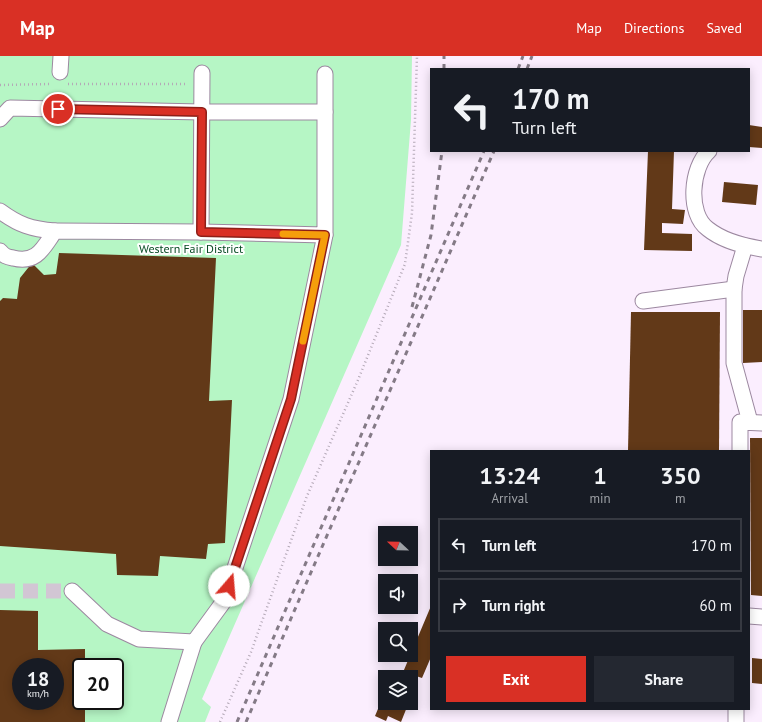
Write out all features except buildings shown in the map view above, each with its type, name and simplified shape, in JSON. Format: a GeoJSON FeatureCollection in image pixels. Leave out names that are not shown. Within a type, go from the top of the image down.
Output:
{"type":"FeatureCollection","features":[{"type":"Feature","properties":{"kind":"street"},"geometry":{"type":"LineString","coordinates":[[59,80],[61,56]]}},
{"type":"Feature","properties":{"kind":"street"},"geometry":{"type":"LineString","coordinates":[[201,232],[202,73]]}},
{"type":"Feature","properties":{"kind":"street"},"geometry":{"type":"LineString","coordinates":[[169,722],[194,642],[224,601],[291,399],[325,235],[324,74]]}},
{"type":"Feature","properties":{"kind":"street"},"geometry":{"type":"LineString","coordinates":[[0,119],[10,108],[202,112],[325,112]]}},
{"type":"Feature","properties":{"kind":"street"},"geometry":{"type":"LineString","coordinates":[[708,152],[702,157],[696,171],[693,189],[697,212],[706,228],[723,238],[745,246],[762,249]]}},
{"type":"Feature","properties":{"kind":"street"},"geometry":{"type":"LineString","coordinates":[[0,210],[17,223],[35,230],[325,235]]}},
{"type":"Feature","properties":{"kind":"street"},"geometry":{"type":"LineString","coordinates":[[0,251],[4,256],[23,261],[33,258],[41,251],[55,231]]}},
{"type":"Feature","properties":{"kind":"street"},"geometry":{"type":"LineString","coordinates":[[740,450],[751,422],[734,363],[734,289],[736,276],[745,246]]}},
{"type":"Feature","properties":{"kind":"street"},"geometry":{"type":"LineString","coordinates":[[643,301],[734,289]]}},
{"type":"Feature","properties":{"kind":"street"},"geometry":{"type":"LineString","coordinates":[[72,591],[107,624],[139,639],[194,642]]}},
{"type":"Feature","properties":{"kind":"street"},"geometry":{"type":"LineString","coordinates":[[750,616],[762,617]]}},
{"type":"Feature","properties":{"kind":"street"},"geometry":{"type":"LineString","coordinates":[[736,710],[736,722]]}},
{"type":"Feature","properties":{"kind":"path"},"geometry":{"type":"LineString","coordinates":[[220,722],[251,652],[307,496],[358,380],[405,264],[412,213],[417,56]]}},
{"type":"Feature","properties":{"kind":"path"},"geometry":{"type":"LineString","coordinates":[[0,85],[59,80],[185,84]]}},
{"type":"Feature","properties":{"kind":"green space","name":"Western Fair District"},"geometry":{"type":"Polygon","coordinates":[[[0,56],[412,56],[411,120],[401,245],[202,699],[211,707],[205,722],[0,722],[0,56]]]}},
{"type":"Feature","properties":{"kind":"tunnel"},"geometry":{"type":"LineString","coordinates":[[0,591],[72,591]]}},
{"type":"Feature","properties":{"kind":"railway"},"geometry":{"type":"LineString","coordinates":[[444,56],[444,68]]}},
{"type":"Feature","properties":{"kind":"railway"},"geometry":{"type":"LineString","coordinates":[[518,68],[523,56]]}},
{"type":"Feature","properties":{"kind":"railway"},"geometry":{"type":"LineString","coordinates":[[527,68],[532,56]]}},
{"type":"Feature","properties":{"kind":"railway"},"geometry":{"type":"LineString","coordinates":[[412,307],[431,235],[442,152]]}},
{"type":"Feature","properties":{"kind":"railway"},"geometry":{"type":"LineString","coordinates":[[237,722],[484,152]]}},
{"type":"Feature","properties":{"kind":"railway"},"geometry":{"type":"LineString","coordinates":[[246,722],[494,152]]}},
{"type":"Feature","properties":{"kind":"slow traffic"},"geometry":{"type":"LineString","coordinates":[[283,234],[325,235],[303,341]]}},
{"type":"Feature","properties":{"kind":"route"},"geometry":{"type":"LineString","coordinates":[[58,109],[202,112],[201,232],[325,235],[291,399],[229,586]]}}]}
